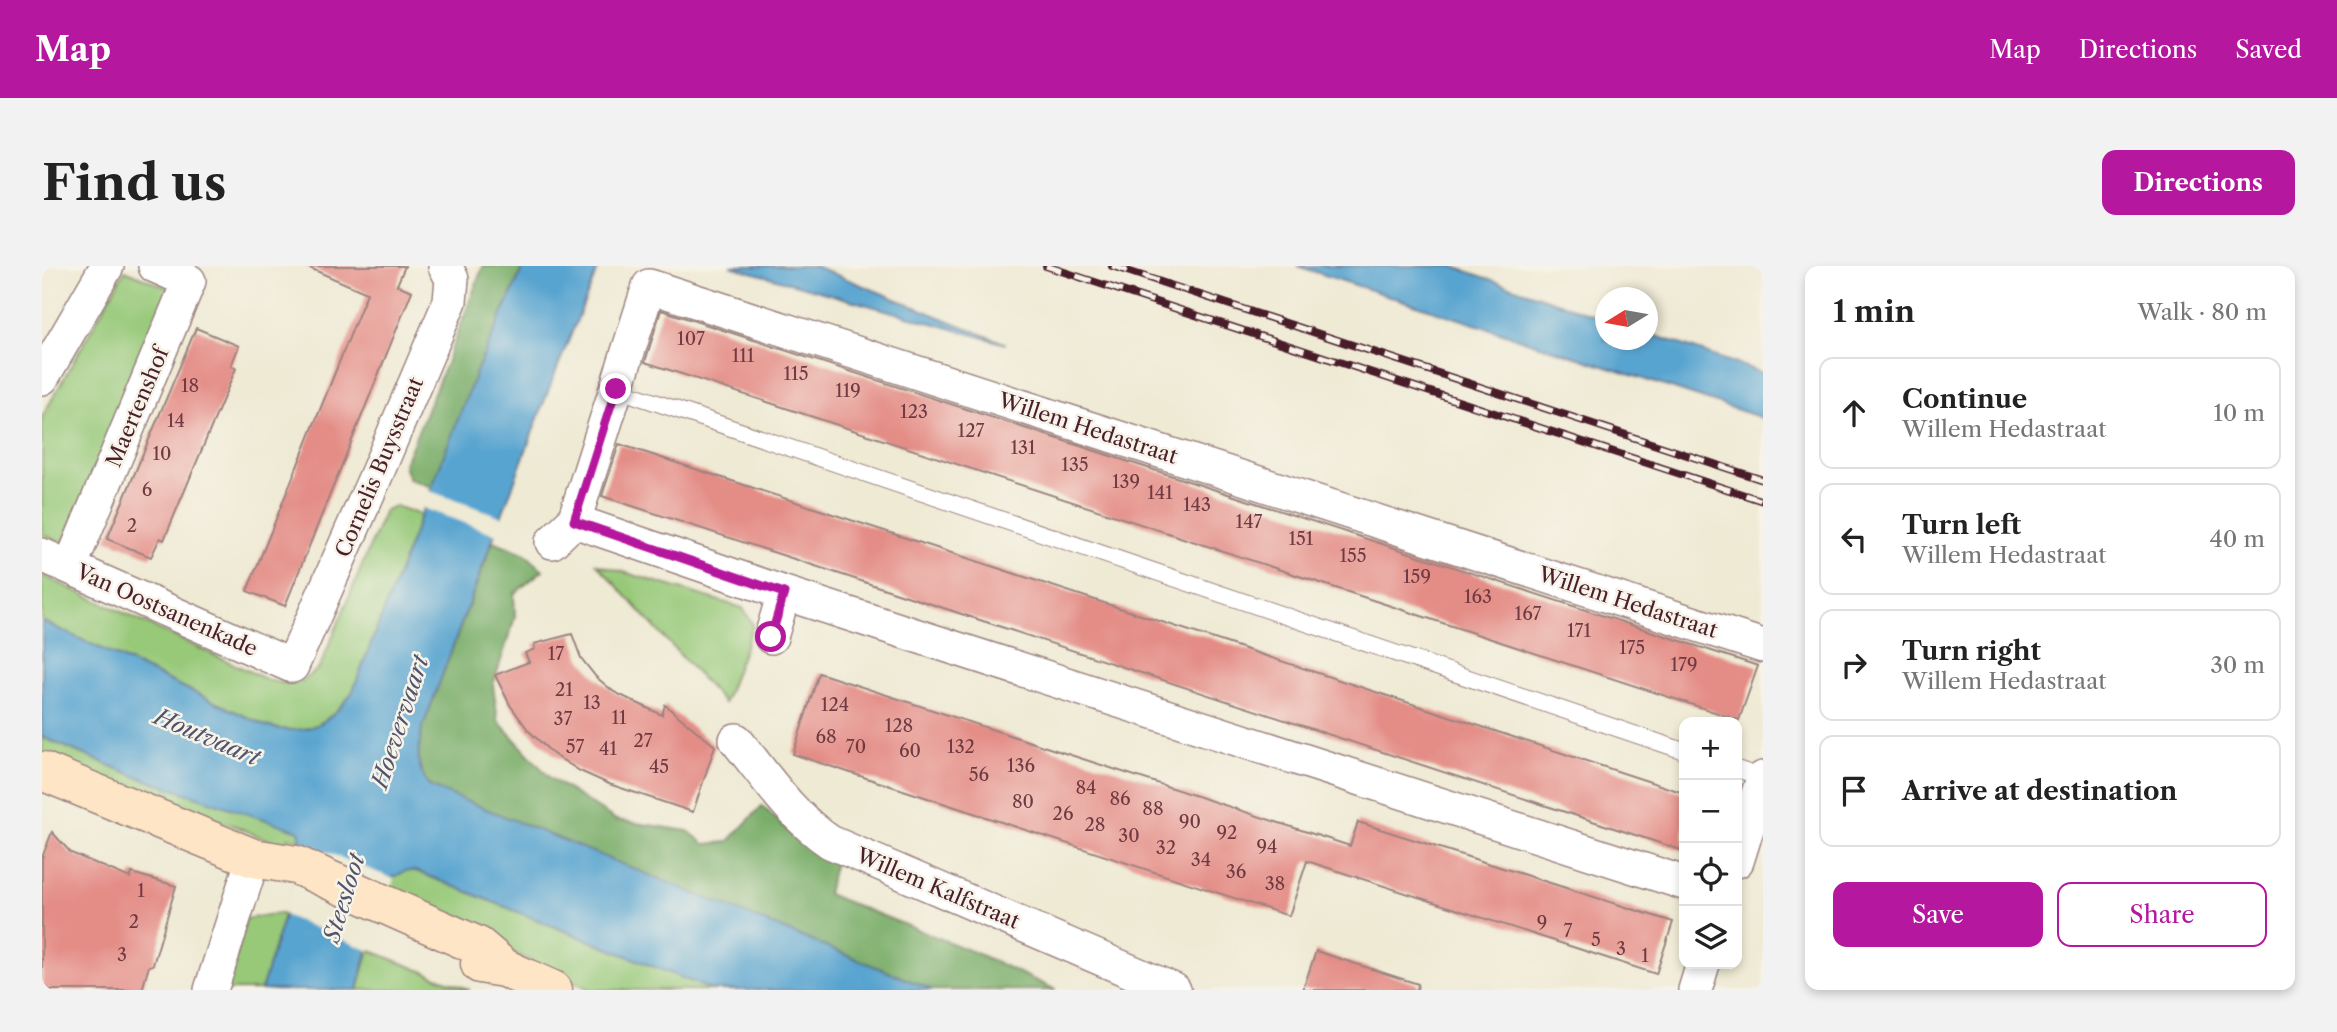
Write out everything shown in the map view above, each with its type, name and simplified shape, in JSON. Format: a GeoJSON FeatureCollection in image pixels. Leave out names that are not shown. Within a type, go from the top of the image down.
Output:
{"type":"FeatureCollection","features":[{"type":"Feature","properties":{"kind":"street"},"geometry":{"type":"LineString","coordinates":[[42,378],[107,266]]}},
{"type":"Feature","properties":{"kind":"street","name":"Maertenshof"},"geometry":{"type":"LineString","coordinates":[[56,561],[189,281],[155,266]]}},
{"type":"Feature","properties":{"kind":"street","name":"Cornelis Buysstraat"},"geometry":{"type":"LineString","coordinates":[[292,666],[450,301],[452,279],[445,266]]}},
{"type":"Feature","properties":{"kind":"street","name":"Willem Hedastraat"},"geometry":{"type":"LineString","coordinates":[[1679,881],[784,593],[563,532],[616,389],[649,286],[1763,646]]}},
{"type":"Feature","properties":{"kind":"street","name":"Van Oostsanenkade"},"geometry":{"type":"LineString","coordinates":[[56,561],[292,666]]}},
{"type":"Feature","properties":{"kind":"street"},"geometry":{"type":"LineString","coordinates":[[771,637],[784,593]]}},
{"type":"Feature","properties":{"kind":"street","name":"Willem Kalfstraat"},"geometry":{"type":"LineString","coordinates":[[736,740],[801,818],[814,832],[830,842],[1174,990]]}},
{"type":"Feature","properties":{"kind":"street"},"geometry":{"type":"LineString","coordinates":[[42,771],[382,914],[471,963],[504,968],[553,990]]}},
{"type":"Feature","properties":{"kind":"street"},"geometry":{"type":"LineString","coordinates":[[1742,845],[1763,778]]}},
{"type":"Feature","properties":{"kind":"street"},"geometry":{"type":"LineString","coordinates":[[211,990],[253,858]]}},
{"type":"Feature","properties":{"kind":"street"},"geometry":{"type":"LineString","coordinates":[[1695,990],[1701,969]]}},
{"type":"Feature","properties":{"kind":"lane"},"geometry":{"type":"LineString","coordinates":[[616,389],[1679,749]]}},
{"type":"Feature","properties":{"kind":"lane"},"geometry":{"type":"LineString","coordinates":[[1742,771],[1763,778]]}},
{"type":"Feature","properties":{"kind":"green space"},"geometry":{"type":"Polygon","coordinates":[[[483,266],[524,266],[477,370],[432,487],[409,479],[404,465],[483,266]]]}},
{"type":"Feature","properties":{"kind":"green space"},"geometry":{"type":"Polygon","coordinates":[[[125,270],[170,289],[63,543],[42,534],[42,417],[125,270]]]}},
{"type":"Feature","properties":{"kind":"green space"},"geometry":{"type":"Polygon","coordinates":[[[395,506],[421,515],[352,693],[334,713],[315,726],[293,730],[266,726],[42,621],[42,575],[268,680],[296,683],[320,667],[385,510],[395,506]]]}},
{"type":"Feature","properties":{"kind":"green space"},"geometry":{"type":"Polygon","coordinates":[[[493,541],[524,553],[543,570],[514,594],[515,617],[493,685],[498,721],[550,778],[616,820],[688,831],[705,844],[728,842],[762,806],[795,837],[836,858],[827,894],[974,952],[1056,990],[933,990],[429,786],[418,759],[422,729],[493,541]]]}},
{"type":"Feature","properties":{"kind":"green space"},"geometry":{"type":"Polygon","coordinates":[[[597,564],[743,608],[753,625],[724,703],[597,564]]]}},
{"type":"Feature","properties":{"kind":"green space"},"geometry":{"type":"Polygon","coordinates":[[[42,737],[135,776],[299,830],[302,841],[289,837],[284,847],[235,826],[129,793],[42,756],[42,737]]]}},
{"type":"Feature","properties":{"kind":"green space"},"geometry":{"type":"Polygon","coordinates":[[[405,871],[416,871],[712,990],[591,990],[388,892],[393,878],[405,871]]]}},
{"type":"Feature","properties":{"kind":"green space"},"geometry":{"type":"Polygon","coordinates":[[[280,913],[284,916],[261,990],[226,990],[246,919],[280,913]]]}},
{"type":"Feature","properties":{"kind":"green space"},"geometry":{"type":"Polygon","coordinates":[[[369,950],[470,990],[358,990],[369,950]]]}},
{"type":"Feature","properties":{"kind":"water"},"geometry":{"type":"Polygon","coordinates":[[[524,266],[599,266],[550,386],[422,729],[418,759],[424,778],[429,786],[933,990],[712,990],[416,871],[405,871],[392,878],[368,947],[358,990],[261,990],[286,913],[302,846],[299,831],[135,776],[42,737],[42,621],[266,726],[304,729],[315,726],[334,713],[352,693],[477,370],[524,266]]]}},
{"type":"Feature","properties":{"kind":"water"},"geometry":{"type":"Polygon","coordinates":[[[730,266],[815,266],[1006,344],[730,266]]]}},
{"type":"Feature","properties":{"kind":"water"},"geometry":{"type":"Polygon","coordinates":[[[1297,266],[1452,266],[1595,316],[1595,350],[1658,350],[1658,336],[1763,373],[1763,418],[1297,266]]]}},
{"type":"Feature","properties":{"kind":"pier"},"geometry":{"type":"Polygon","coordinates":[[[427,490],[505,518],[498,535],[420,507],[427,490]]]}},
{"type":"Feature","properties":{"kind":"pier"},"geometry":{"type":"Polygon","coordinates":[[[302,842],[394,879],[370,951],[284,915],[302,842]]]}},
{"type":"Feature","properties":{"kind":"building"},"geometry":{"type":"Polygon","coordinates":[[[305,266],[405,266],[397,285],[412,291],[285,606],[247,591],[367,293],[305,266]]]}},
{"type":"Feature","properties":{"kind":"building"},"geometry":{"type":"Polygon","coordinates":[[[661,310],[1758,666],[1740,717],[1730,717],[645,362],[661,310]]]}},
{"type":"Feature","properties":{"kind":"building"},"geometry":{"type":"Polygon","coordinates":[[[196,328],[239,346],[231,366],[236,368],[164,540],[160,538],[151,557],[107,539],[196,328]]]}},
{"type":"Feature","properties":{"kind":"building"},"geometry":{"type":"Polygon","coordinates":[[[619,444],[1679,791],[1679,849],[602,496],[619,444]]]}},
{"type":"Feature","properties":{"kind":"building"},"geometry":{"type":"Polygon","coordinates":[[[572,634],[581,658],[596,677],[614,692],[662,715],[665,705],[715,746],[693,812],[609,784],[580,771],[553,754],[529,731],[510,705],[495,675],[529,662],[525,653],[535,649],[534,644],[572,634]]]}},
{"type":"Feature","properties":{"kind":"building"},"geometry":{"type":"Polygon","coordinates":[[[819,673],[1350,846],[1358,822],[1673,922],[1656,974],[1307,861],[1289,916],[793,754],[819,673]]]}},
{"type":"Feature","properties":{"kind":"building"},"geometry":{"type":"Polygon","coordinates":[[[52,832],[71,853],[130,878],[132,873],[176,886],[153,965],[149,966],[142,990],[42,990],[42,858],[52,832]]]}},
{"type":"Feature","properties":{"kind":"building"},"geometry":{"type":"Polygon","coordinates":[[[1316,951],[1418,984],[1417,990],[1303,990],[1316,951]]]}},
{"type":"Feature","properties":{"kind":"railway"},"geometry":{"type":"LineString","coordinates":[[1046,266],[1763,501]]}},
{"type":"Feature","properties":{"kind":"railway"},"geometry":{"type":"LineString","coordinates":[[1112,266],[1763,480]]}},
{"type":"Feature","properties":{"kind":"route"},"geometry":{"type":"LineString","coordinates":[[616,389],[574,521],[784,593],[771,637]]}},
{"type":"Feature","properties":{"kind":"water label","name":"Hoevervaart"},"geometry":{"type":"Point","coordinates":[400,722]}},
{"type":"Feature","properties":{"kind":"water label","name":"Houtvaart"},"geometry":{"type":"Point","coordinates":[207,737]}},
{"type":"Feature","properties":{"kind":"water label","name":"Steesloot"},"geometry":{"type":"Point","coordinates":[344,898]}}]}
